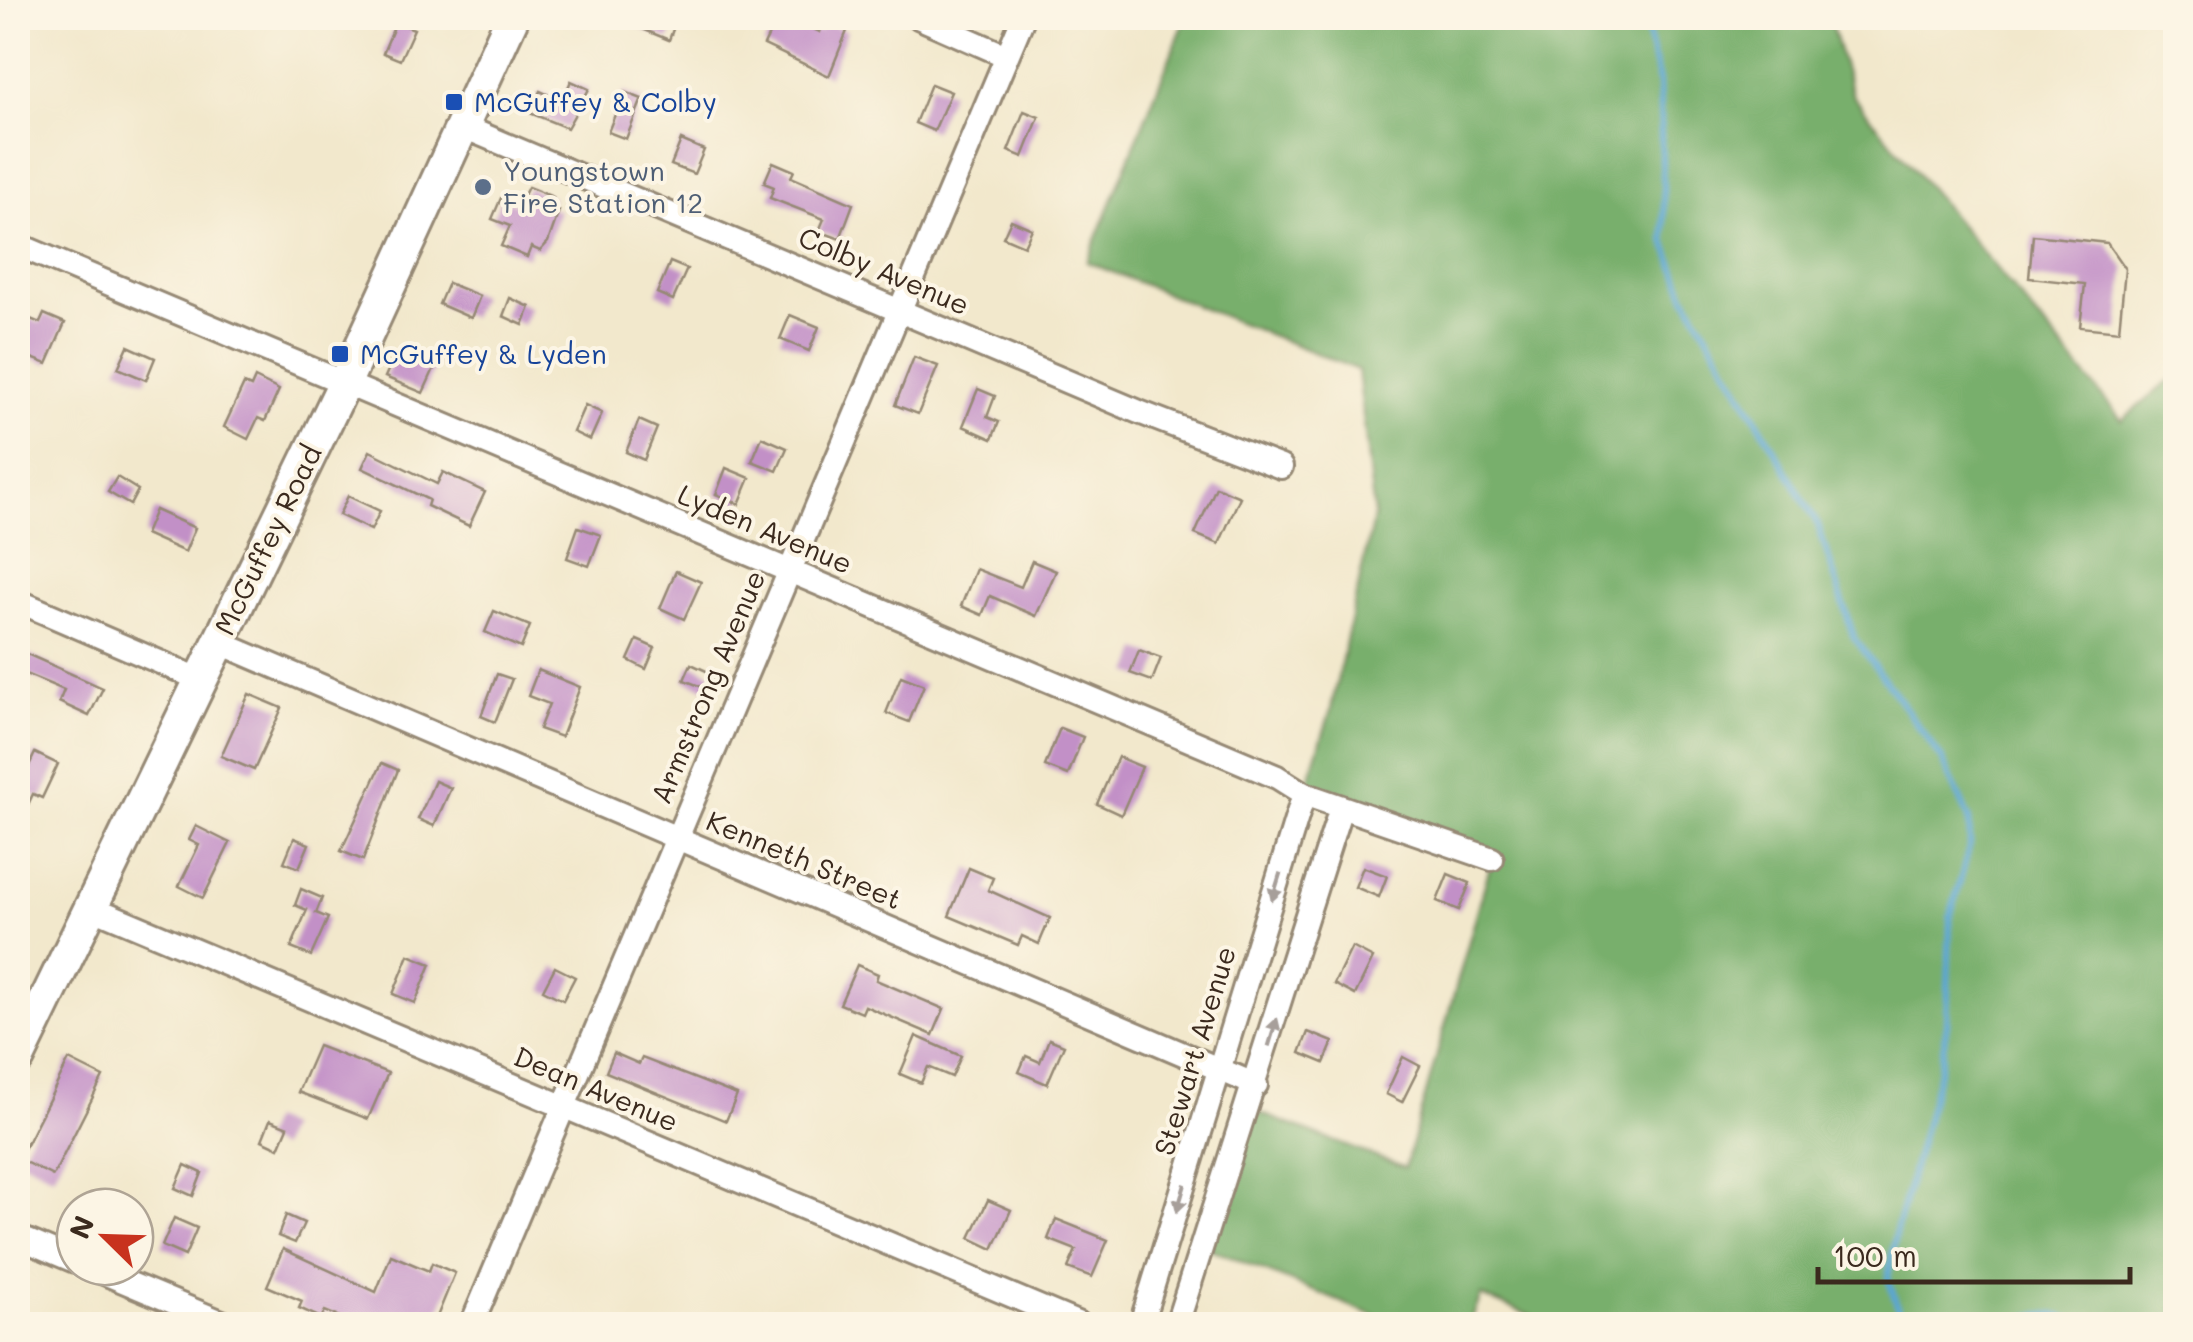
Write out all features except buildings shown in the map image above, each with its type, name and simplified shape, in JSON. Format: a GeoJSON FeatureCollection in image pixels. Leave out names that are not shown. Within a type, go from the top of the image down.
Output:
{"type":"FeatureCollection","features":[{"type":"Feature","properties":{"kind":"street","name":"McGuffey Road"},"geometry":{"type":"LineString","coordinates":[[18,1058],[345,382],[512,18]]}},
{"type":"Feature","properties":{"kind":"street"},"geometry":{"type":"LineString","coordinates":[[920,18],[1004,55]]}},
{"type":"Feature","properties":{"kind":"street","name":"Armstrong Avenue"},"geometry":{"type":"LineString","coordinates":[[472,1324],[901,310],[1004,55],[1023,18]]}},
{"type":"Feature","properties":{"kind":"street","name":"Colby Avenue"},"geometry":{"type":"LineString","coordinates":[[464,127],[1281,467]]}},
{"type":"Feature","properties":{"kind":"street","name":"Lyden Avenue"},"geometry":{"type":"LineString","coordinates":[[18,245],[1277,777],[1304,794],[1492,859]]}},
{"type":"Feature","properties":{"kind":"street"},"geometry":{"type":"LineString","coordinates":[[18,601],[199,679]]}},
{"type":"Feature","properties":{"kind":"street","name":"Kenneth Street"},"geometry":{"type":"LineString","coordinates":[[218,642],[1256,1085]]}},
{"type":"Feature","properties":{"kind":"street","name":"Stewart Avenue"},"geometry":{"type":"LineString","coordinates":[[1141,1324],[1304,794]]}},
{"type":"Feature","properties":{"kind":"street"},"geometry":{"type":"LineString","coordinates":[[1177,1324],[1341,808]]}},
{"type":"Feature","properties":{"kind":"street","name":"Dean Avenue"},"geometry":{"type":"LineString","coordinates":[[91,907],[1079,1324]]}},
{"type":"Feature","properties":{"kind":"street"},"geometry":{"type":"LineString","coordinates":[[18,1237],[55,1253]]}},
{"type":"Feature","properties":{"kind":"street"},"geometry":{"type":"LineString","coordinates":[[138,1287],[226,1324]]}},
{"type":"Feature","properties":{"kind":"green space"},"geometry":{"type":"Polygon","coordinates":[[[1186,18],[1829,18],[1853,96],[2122,420],[2175,376],[2175,1324],[1551,1324],[1481,1296],[1470,1324],[1395,1324],[1203,1246],[1249,1109],[1405,1168],[1492,859],[1304,794],[1330,713],[1374,515],[1358,370],[1087,262],[1186,18]]]}},
{"type":"Feature","properties":{"kind":"waterway"},"geometry":{"type":"LineString","coordinates":[[1644,18],[1659,82],[1665,241],[1686,297],[1818,525],[1854,637],[1942,759],[1969,818],[1970,844],[1950,918],[1947,1024],[1940,1068],[1895,1235],[1888,1278],[1903,1324]]}},
{"type":"Feature","properties":{"kind":"waterway"},"geometry":{"type":"LineString","coordinates":[[2013,1324],[2047,1314],[2081,1324]]}},
{"type":"Feature","properties":{"kind":"place","name":"McGuffey & Colby"},"geometry":{"type":"Point","coordinates":[454,102]}},
{"type":"Feature","properties":{"kind":"place","name":"Youngstown Fire Station 12"},"geometry":{"type":"Point","coordinates":[483,187]}},
{"type":"Feature","properties":{"kind":"place","name":"McGuffey & Lyden"},"geometry":{"type":"Point","coordinates":[340,354]}}]}
